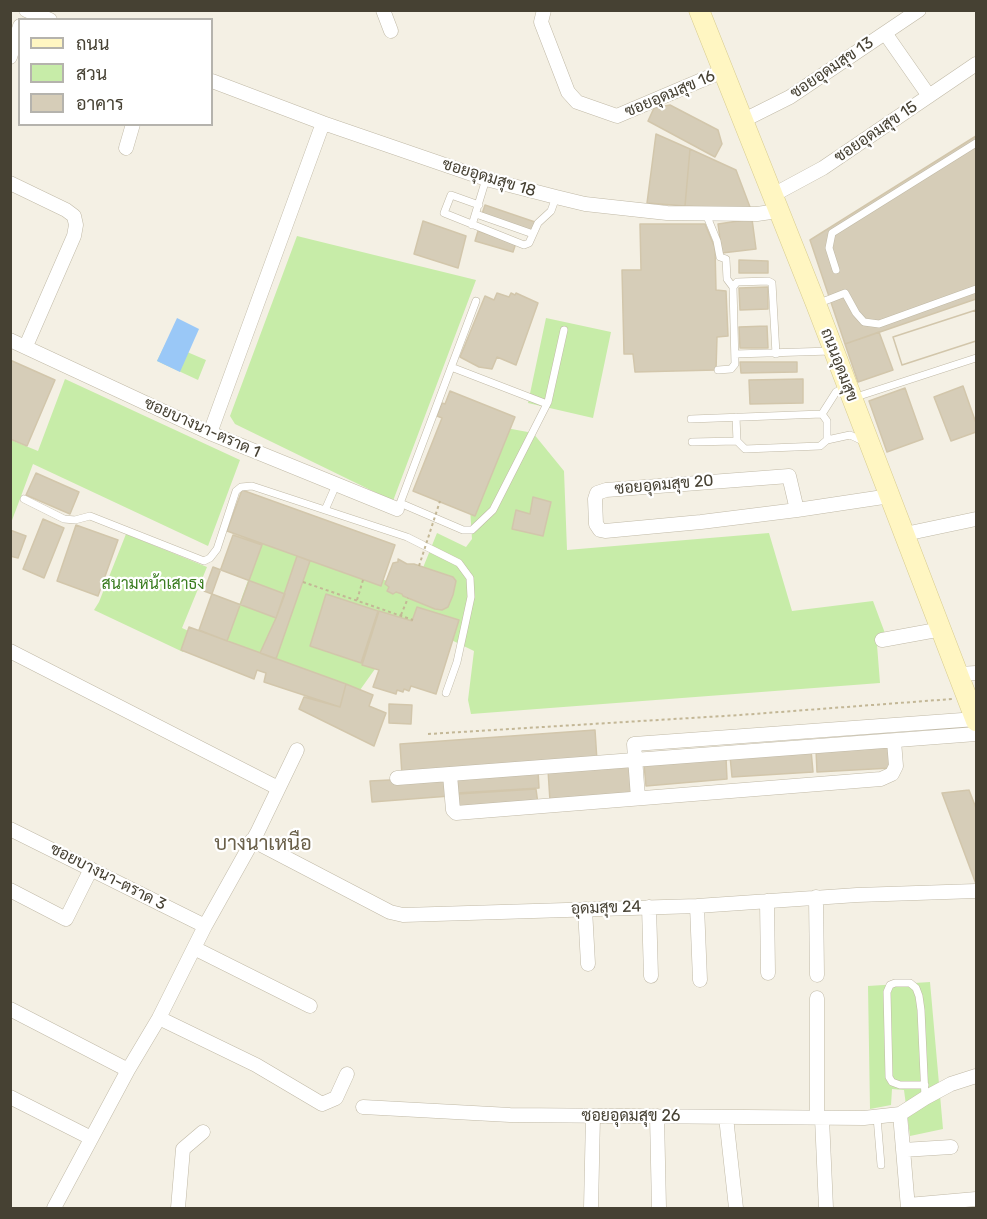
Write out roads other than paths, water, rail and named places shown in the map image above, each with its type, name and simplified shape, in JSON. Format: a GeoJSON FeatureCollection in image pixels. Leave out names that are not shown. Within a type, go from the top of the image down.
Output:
{"type":"FeatureCollection","features":[{"type":"Feature","properties":{"kind":"main road","name":"ถนนอุดมสุข"},"geometry":{"type":"LineString","coordinates":[[702,12],[904,534],[942,628],[968,674],[968,699],[976,720]]}},
{"type":"Feature","properties":{"kind":"street"},"geometry":{"type":"LineString","coordinates":[[25,10],[45,18]]}},
{"type":"Feature","properties":{"kind":"street"},"geometry":{"type":"LineString","coordinates":[[383,10],[391,31]]}},
{"type":"Feature","properties":{"kind":"street","name":"ซอยอุดมสุข 16"},"geometry":{"type":"LineString","coordinates":[[544,10],[542,22],[568,92],[577,102],[617,116],[723,71]]}},
{"type":"Feature","properties":{"kind":"street","name":"ซอยอุดมสุข 13"},"geometry":{"type":"LineString","coordinates":[[742,120],[790,97],[919,10]]}},
{"type":"Feature","properties":{"kind":"street"},"geometry":{"type":"LineString","coordinates":[[10,57],[18,32]]}},
{"type":"Feature","properties":{"kind":"street"},"geometry":{"type":"LineString","coordinates":[[885,33],[929,96]]}},
{"type":"Feature","properties":{"kind":"street","name":"ซอยอุดมสุข 15"},"geometry":{"type":"LineString","coordinates":[[776,203],[823,168],[976,64]]}},
{"type":"Feature","properties":{"kind":"street","name":"ซอยอุดมสุข 18"},"geometry":{"type":"LineString","coordinates":[[213,81],[323,123],[486,179],[585,204],[667,213],[758,214],[776,203]]}},
{"type":"Feature","properties":{"kind":"street"},"geometry":{"type":"LineString","coordinates":[[210,433],[323,123]]}},
{"type":"Feature","properties":{"kind":"street"},"geometry":{"type":"LineString","coordinates":[[126,148],[132,126]]}},
{"type":"Feature","properties":{"kind":"street"},"geometry":{"type":"LineString","coordinates":[[10,183],[66,210],[74,216],[76,225],[74,236],[26,346]]}},
{"type":"Feature","properties":{"kind":"street","name":"ซอยบางนา-ตราด 1"},"geometry":{"type":"LineString","coordinates":[[10,340],[210,433],[336,485],[399,506]]}},
{"type":"Feature","properties":{"kind":"street","name":"ซอยอุดมสุข 20"},"geometry":{"type":"LineString","coordinates":[[797,510],[789,476],[606,490],[597,493],[595,499],[596,524],[600,530],[605,531],[701,522],[797,510],[890,496]]}},
{"type":"Feature","properties":{"kind":"street"},"geometry":{"type":"LineString","coordinates":[[904,534],[976,519]]}},
{"type":"Feature","properties":{"kind":"street"},"geometry":{"type":"LineString","coordinates":[[882,640],[942,628]]}},
{"type":"Feature","properties":{"kind":"street"},"geometry":{"type":"LineString","coordinates":[[10,651],[278,788]]}},
{"type":"Feature","properties":{"kind":"street"},"geometry":{"type":"LineString","coordinates":[[638,798],[634,744],[976,720]]}},
{"type":"Feature","properties":{"kind":"street"},"geometry":{"type":"LineString","coordinates":[[450,775],[453,810],[456,813],[881,779],[892,774],[896,766],[901,724]]}},
{"type":"Feature","properties":{"kind":"street"},"geometry":{"type":"LineString","coordinates":[[397,778],[976,734]]}},
{"type":"Feature","properties":{"kind":"street"},"geometry":{"type":"LineString","coordinates":[[54,1209],[128,1070],[159,1018],[297,750]]}},
{"type":"Feature","properties":{"kind":"street","name":"ซอยบางนา-ตราด 3"},"geometry":{"type":"LineString","coordinates":[[10,829],[205,926]]}},
{"type":"Feature","properties":{"kind":"street","name":"อุดมสุข 24"},"geometry":{"type":"LineString","coordinates":[[252,840],[390,912],[403,915],[697,906],[816,897],[976,891]]}},
{"type":"Feature","properties":{"kind":"street"},"geometry":{"type":"LineString","coordinates":[[10,890],[66,919],[91,869]]}},
{"type":"Feature","properties":{"kind":"street"},"geometry":{"type":"LineString","coordinates":[[816,897],[818,975]]}},
{"type":"Feature","properties":{"kind":"street"},"geometry":{"type":"LineString","coordinates":[[767,900],[768,973]]}},
{"type":"Feature","properties":{"kind":"street"},"geometry":{"type":"LineString","coordinates":[[697,906],[700,980]]}},
{"type":"Feature","properties":{"kind":"street"},"geometry":{"type":"LineString","coordinates":[[649,907],[651,976]]}},
{"type":"Feature","properties":{"kind":"street"},"geometry":{"type":"LineString","coordinates":[[585,909],[588,964]]}},
{"type":"Feature","properties":{"kind":"street"},"geometry":{"type":"LineString","coordinates":[[194,948],[310,1006]]}},
{"type":"Feature","properties":{"kind":"street"},"geometry":{"type":"LineString","coordinates":[[817,998],[820,1118],[826,1209]]}},
{"type":"Feature","properties":{"kind":"street"},"geometry":{"type":"LineString","coordinates":[[10,1009],[128,1070]]}},
{"type":"Feature","properties":{"kind":"street"},"geometry":{"type":"LineString","coordinates":[[159,1018],[256,1065],[322,1104],[336,1098],[348,1074]]}},
{"type":"Feature","properties":{"kind":"street","name":"ซอยอุดมสุข 26"},"geometry":{"type":"LineString","coordinates":[[363,1107],[510,1115],[820,1118],[877,1116],[900,1114],[925,1092],[976,1076]]}},
{"type":"Feature","properties":{"kind":"street"},"geometry":{"type":"LineString","coordinates":[[10,1097],[91,1138]]}},
{"type":"Feature","properties":{"kind":"street"},"geometry":{"type":"LineString","coordinates":[[900,1114],[908,1207],[976,1199]]}},
{"type":"Feature","properties":{"kind":"street"},"geometry":{"type":"LineString","coordinates":[[591,1209],[593,1116]]}},
{"type":"Feature","properties":{"kind":"street"},"geometry":{"type":"LineString","coordinates":[[657,1116],[659,1209]]}},
{"type":"Feature","properties":{"kind":"street"},"geometry":{"type":"LineString","coordinates":[[726,1117],[736,1209]]}},
{"type":"Feature","properties":{"kind":"street"},"geometry":{"type":"LineString","coordinates":[[178,1209],[183,1149],[203,1132]]}},
{"type":"Feature","properties":{"kind":"street"},"geometry":{"type":"LineString","coordinates":[[903,1150],[951,1147]]}},
{"type":"Feature","properties":{"kind":"lane"},"geometry":{"type":"LineString","coordinates":[[836,270],[829,248],[832,233],[976,142]]}},
{"type":"Feature","properties":{"kind":"lane"},"geometry":{"type":"LineString","coordinates":[[472,225],[486,179]]}},
{"type":"Feature","properties":{"kind":"lane"},"geometry":{"type":"LineString","coordinates":[[478,206],[451,195],[444,213],[524,245],[529,243],[538,223],[551,211],[556,197]]}},
{"type":"Feature","properties":{"kind":"lane"},"geometry":{"type":"LineString","coordinates":[[476,214],[533,234]]}},
{"type":"Feature","properties":{"kind":"lane"},"geometry":{"type":"LineString","coordinates":[[706,214],[717,241],[720,257],[726,259],[727,279],[733,287],[734,368],[718,370]]}},
{"type":"Feature","properties":{"kind":"lane"},"geometry":{"type":"LineString","coordinates":[[733,287],[737,282],[772,283],[776,354]]}},
{"type":"Feature","properties":{"kind":"lane"},"geometry":{"type":"LineString","coordinates":[[816,304],[845,293],[864,322],[879,324],[976,289]]}},
{"type":"Feature","properties":{"kind":"lane"},"geometry":{"type":"LineString","coordinates":[[476,301],[399,506],[463,530],[472,530],[493,510],[547,404],[564,330]]}},
{"type":"Feature","properties":{"kind":"lane"},"geometry":{"type":"LineString","coordinates":[[735,354],[833,351]]}},
{"type":"Feature","properties":{"kind":"lane"},"geometry":{"type":"LineString","coordinates":[[822,414],[836,392],[850,392],[976,358]]}},
{"type":"Feature","properties":{"kind":"lane"},"geometry":{"type":"LineString","coordinates":[[451,367],[547,404]]}},
{"type":"Feature","properties":{"kind":"lane"},"geometry":{"type":"LineString","coordinates":[[690,418],[822,414]]}},
{"type":"Feature","properties":{"kind":"lane"},"geometry":{"type":"LineString","coordinates":[[822,414],[827,421],[827,440]]}},
{"type":"Feature","properties":{"kind":"lane"},"geometry":{"type":"LineString","coordinates":[[735,417],[737,441],[745,449],[820,446],[827,440],[850,435],[870,444]]}},
{"type":"Feature","properties":{"kind":"lane"},"geometry":{"type":"LineString","coordinates":[[692,442],[737,441]]}},
{"type":"Feature","properties":{"kind":"lane"},"geometry":{"type":"LineString","coordinates":[[325,510],[336,485]]}},
{"type":"Feature","properties":{"kind":"lane"},"geometry":{"type":"LineString","coordinates":[[24,499],[64,519],[75,520],[90,516],[204,561],[210,558],[217,549],[236,491],[241,486],[252,486],[407,537],[459,563],[470,578],[471,597],[457,662],[446,693]]}},
{"type":"Feature","properties":{"kind":"lane"},"geometry":{"type":"LineString","coordinates":[[895,983],[910,983],[916,988],[919,996],[925,1092],[892,1082],[889,1077],[887,993],[890,985],[895,983]]}},
{"type":"Feature","properties":{"kind":"lane"},"geometry":{"type":"LineString","coordinates":[[877,1116],[881,1165]]}},
{"type":"Feature","properties":{"kind":"water"},"geometry":{"type":"Polygon","coordinates":[[[177,318],[199,329],[180,372],[157,361],[177,318]]]}},
{"type":"Feature","properties":{"kind":"district","name":"บางนาเหนือ"},"geometry":{"type":"Point","coordinates":[263,844]}},
{"type":"Feature","properties":{"kind":"park label","name":"สนามหน้าเสาธง"},"geometry":{"type":"Point","coordinates":[153,584]}}]}
